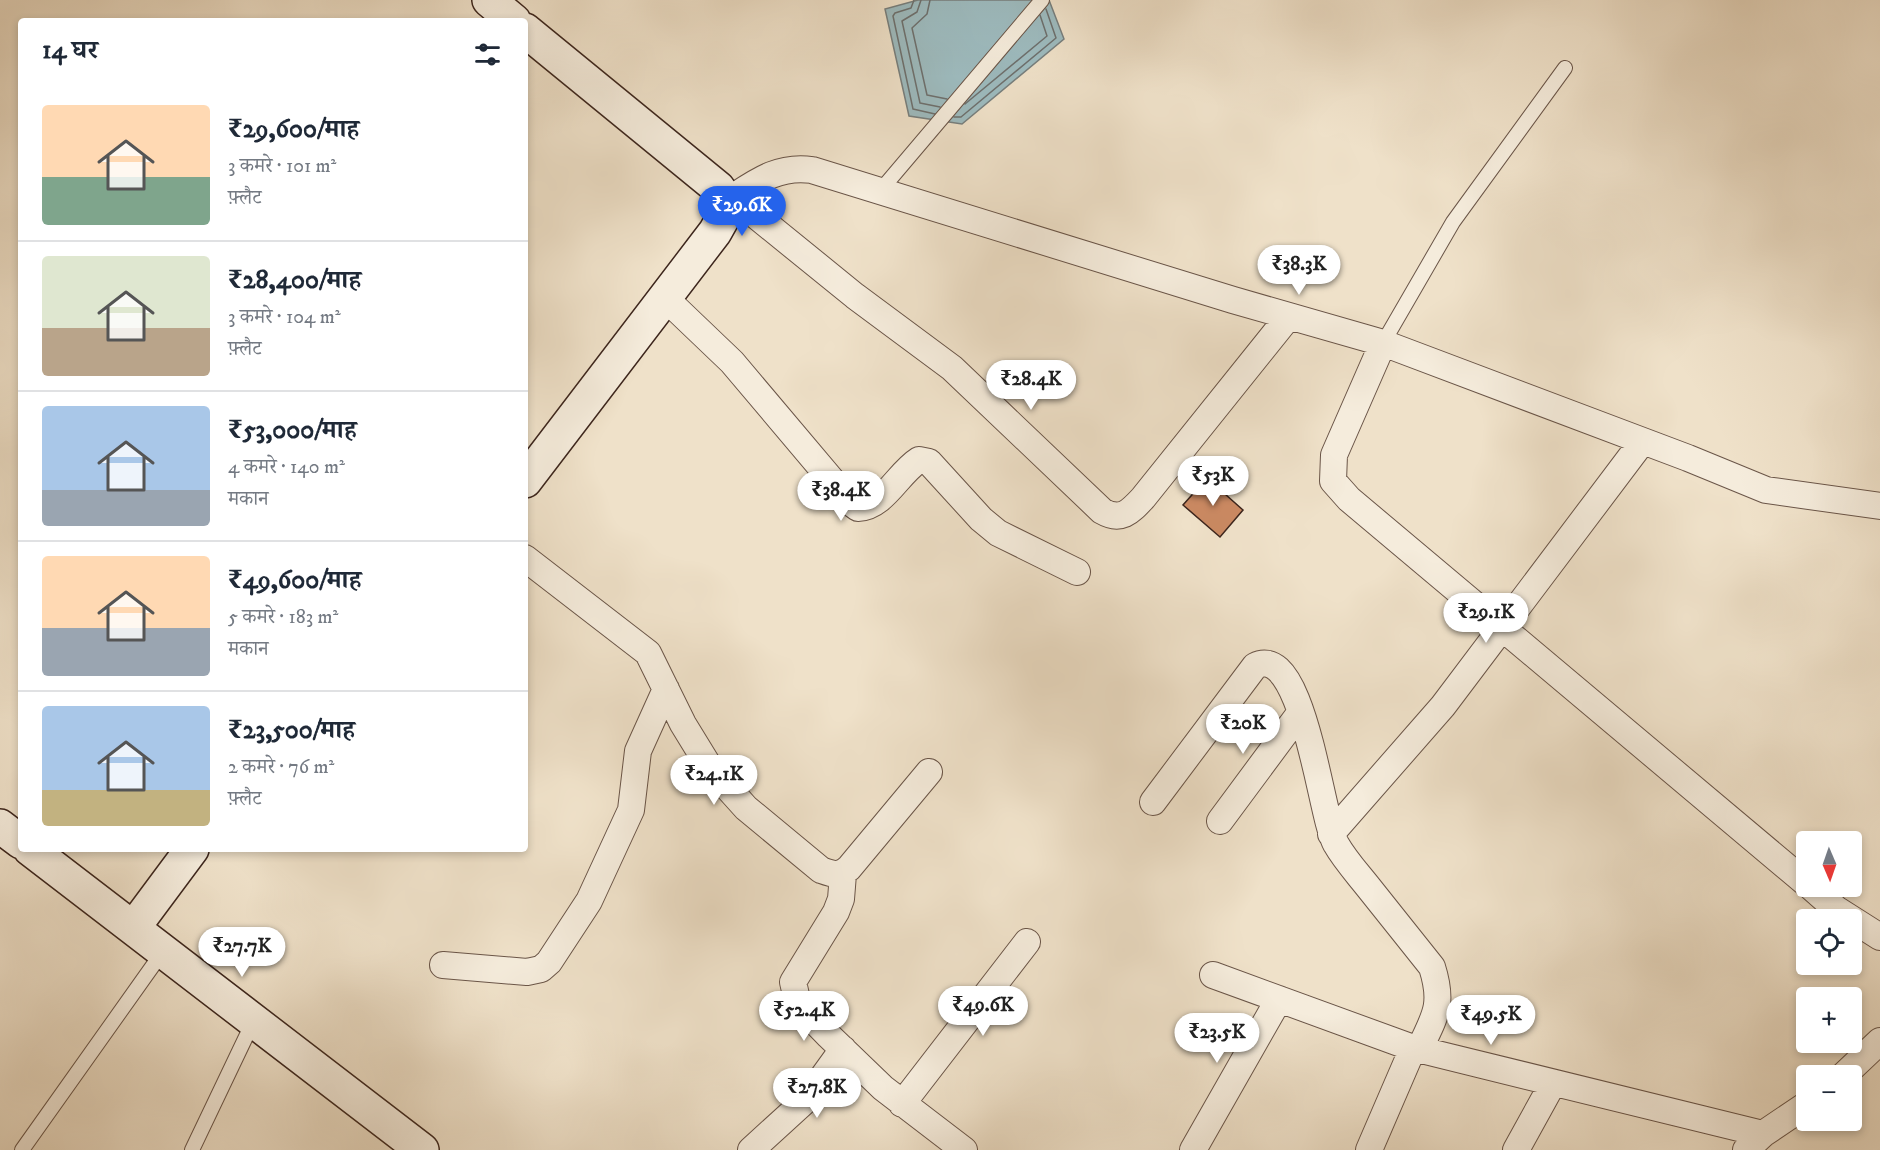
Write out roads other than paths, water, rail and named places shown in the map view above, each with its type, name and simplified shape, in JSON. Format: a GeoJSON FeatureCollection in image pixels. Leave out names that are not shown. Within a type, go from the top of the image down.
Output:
{"type":"FeatureCollection","features":[{"type":"Feature","properties":{"kind":"street"},"geometry":{"type":"LineString","coordinates":[[489,0],[510,18]]}},
{"type":"Feature","properties":{"kind":"street"},"geometry":{"type":"LineString","coordinates":[[528,32],[730,199],[952,368],[1102,511],[1113,517],[1122,517],[1143,498],[1289,316]]}},
{"type":"Feature","properties":{"kind":"street"},"geometry":{"type":"LineString","coordinates":[[528,477],[716,232],[730,199],[764,177],[783,169],[796,168],[880,191],[1383,343],[1766,490],[1880,506]]}},
{"type":"Feature","properties":{"kind":"street"},"geometry":{"type":"LineString","coordinates":[[664,297],[732,362],[851,503],[858,508],[875,503],[910,466],[919,460],[929,462],[981,519],[998,533],[1077,573]]}},
{"type":"Feature","properties":{"kind":"street"},"geometry":{"type":"LineString","coordinates":[[1383,343],[1334,455],[1333,481],[1349,499],[1502,630],[1796,875]]}},
{"type":"Feature","properties":{"kind":"street"},"geometry":{"type":"LineString","coordinates":[[1331,834],[1443,706],[1642,442]]}},
{"type":"Feature","properties":{"kind":"street"},"geometry":{"type":"LineString","coordinates":[[528,560],[648,653],[683,724],[710,768],[746,808],[821,870],[843,874]]}},
{"type":"Feature","properties":{"kind":"street"},"geometry":{"type":"LineString","coordinates":[[1153,802],[1255,666],[1270,663],[1277,668],[1296,701],[1308,733],[1331,834],[1353,868],[1432,967],[1439,989],[1439,1008],[1416,1049],[1369,1150]]}},
{"type":"Feature","properties":{"kind":"street"},"geometry":{"type":"LineString","coordinates":[[443,964],[527,972],[541,969],[549,962],[589,902],[631,810],[638,751],[666,689]]}},
{"type":"Feature","properties":{"kind":"street"},"geometry":{"type":"LineString","coordinates":[[1220,821],[1300,713]]}},
{"type":"Feature","properties":{"kind":"street"},"geometry":{"type":"LineString","coordinates":[[929,772],[843,874],[841,899],[836,912],[793,982],[798,1004],[843,1049],[902,1104],[964,1150]]}},
{"type":"Feature","properties":{"kind":"street"},"geometry":{"type":"LineString","coordinates":[[32,852],[134,927],[422,1150]]}},
{"type":"Feature","properties":{"kind":"street"},"geometry":{"type":"LineString","coordinates":[[134,927],[190,852]]}},
{"type":"Feature","properties":{"kind":"street"},"geometry":{"type":"LineString","coordinates":[[1822,897],[1836,909],[1880,937]]}},
{"type":"Feature","properties":{"kind":"street"},"geometry":{"type":"LineString","coordinates":[[902,1104],[1027,942]]}},
{"type":"Feature","properties":{"kind":"street"},"geometry":{"type":"LineString","coordinates":[[1213,975],[1416,1049],[1553,1083],[1755,1142],[1796,1112]]}},
{"type":"Feature","properties":{"kind":"street"},"geometry":{"type":"LineString","coordinates":[[1193,1150],[1279,999]]}},
{"type":"Feature","properties":{"kind":"street"},"geometry":{"type":"LineString","coordinates":[[1855,1065],[1880,1041]]}},
{"type":"Feature","properties":{"kind":"street"},"geometry":{"type":"LineString","coordinates":[[751,1150],[807,1099],[843,1049]]}},
{"type":"Feature","properties":{"kind":"street"},"geometry":{"type":"LineString","coordinates":[[1516,1150],[1553,1083]]}},
{"type":"Feature","properties":{"kind":"lane"},"geometry":{"type":"LineString","coordinates":[[880,191],[1042,0]]}},
{"type":"Feature","properties":{"kind":"lane"},"geometry":{"type":"LineString","coordinates":[[1383,343],[1453,222],[1565,68]]}},
{"type":"Feature","properties":{"kind":"lane"},"geometry":{"type":"LineString","coordinates":[[22,1150],[164,950]]}},
{"type":"Feature","properties":{"kind":"lane"},"geometry":{"type":"LineString","coordinates":[[192,1150],[254,1020]]}},
{"type":"Feature","properties":{"kind":"water"},"geometry":{"type":"Polygon","coordinates":[[[918,0],[1049,0],[1064,39],[962,124],[909,116],[885,9],[918,0]]]}}]}
